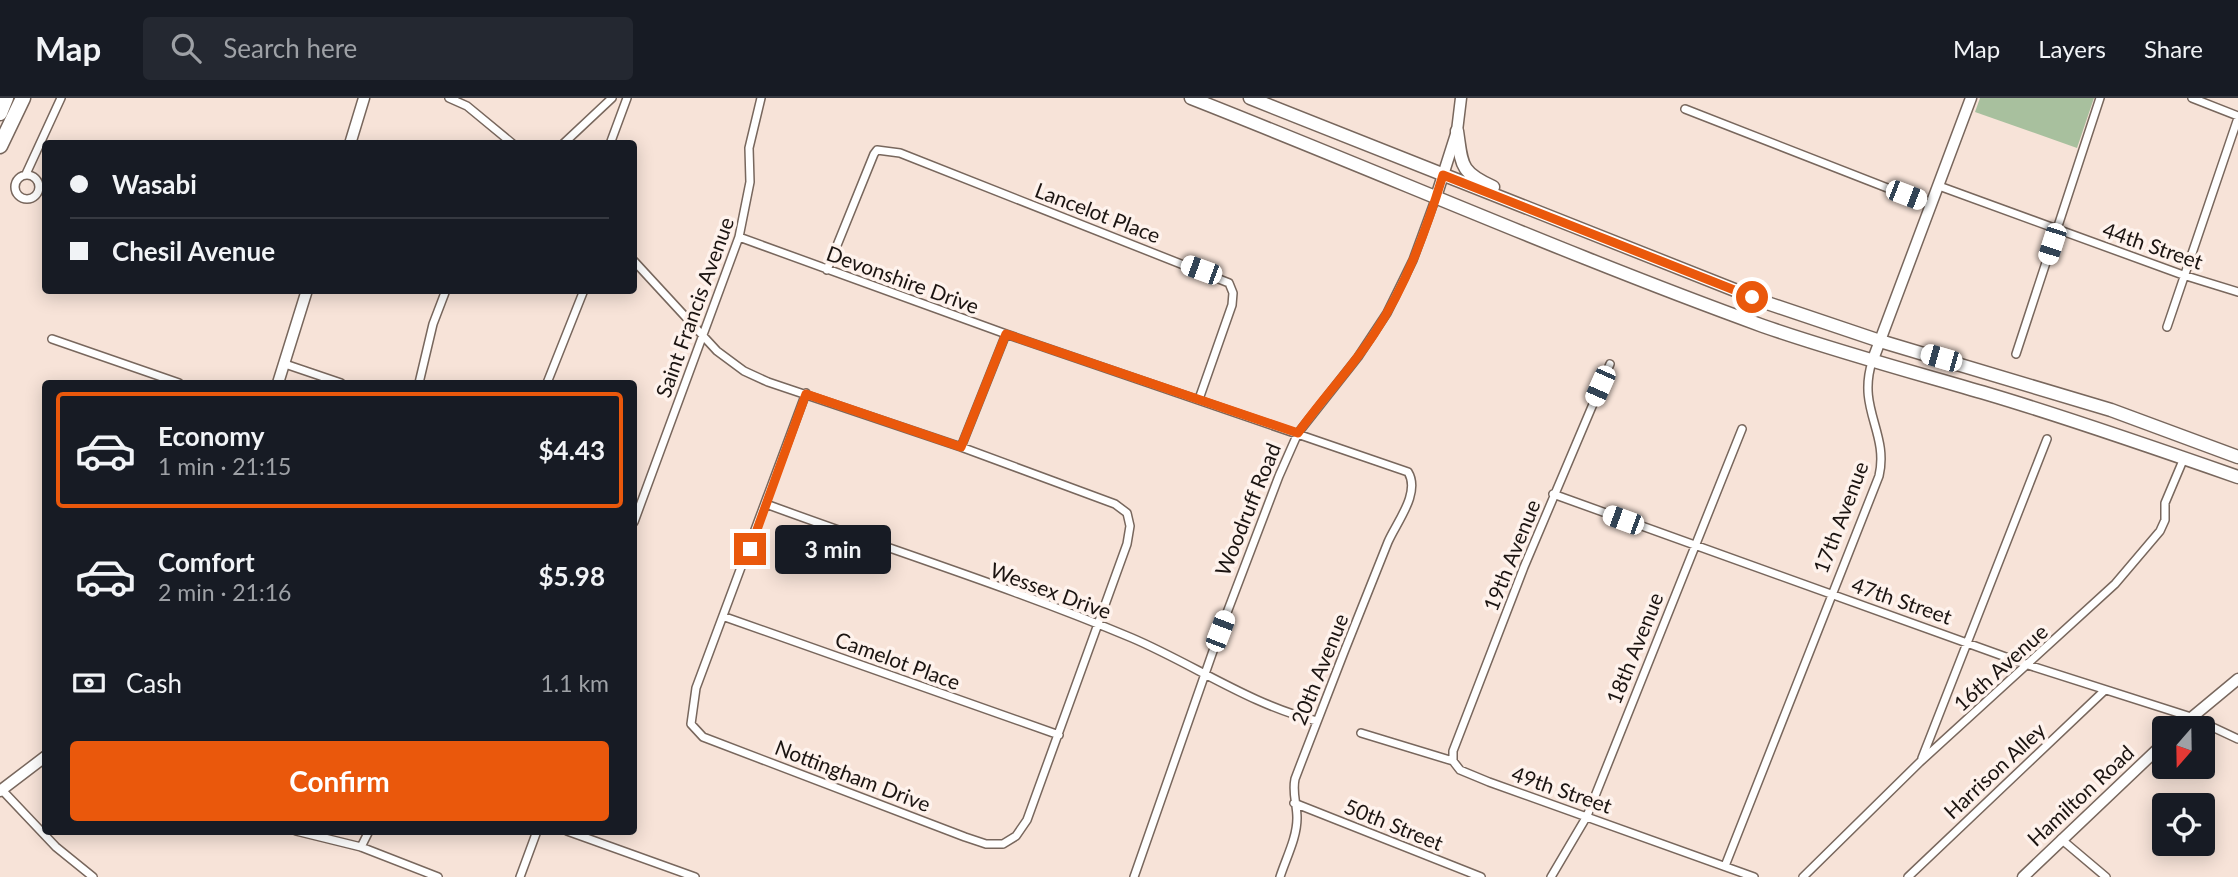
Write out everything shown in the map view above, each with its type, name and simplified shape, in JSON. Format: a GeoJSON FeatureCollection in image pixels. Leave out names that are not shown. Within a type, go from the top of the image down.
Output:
{"type":"FeatureCollection","features":[{"type":"Feature","properties":{"kind":"highway"},"geometry":{"type":"LineString","coordinates":[[0,113],[6,98]]}},
{"type":"Feature","properties":{"kind":"highway"},"geometry":{"type":"LineString","coordinates":[[0,146],[23,98]]}},
{"type":"Feature","properties":{"kind":"main road"},"geometry":{"type":"LineString","coordinates":[[1191,98],[1647,282],[1872,362],[1988,394],[2238,477]]}},
{"type":"Feature","properties":{"kind":"main road"},"geometry":{"type":"LineString","coordinates":[[1250,98],[1770,304],[1880,341],[2111,410],[2238,457]]}},
{"type":"Feature","properties":{"kind":"main road"},"geometry":{"type":"LineString","coordinates":[[1457,131],[1461,164],[1465,171],[1472,178],[1507,193],[1517,205]]}},
{"type":"Feature","properties":{"kind":"street"},"geometry":{"type":"LineString","coordinates":[[26,174],[61,98]]}},
{"type":"Feature","properties":{"kind":"street"},"geometry":{"type":"LineString","coordinates":[[351,140],[364,98]]}},
{"type":"Feature","properties":{"kind":"street"},"geometry":{"type":"LineString","coordinates":[[449,98],[467,106],[508,140]]}},
{"type":"Feature","properties":{"kind":"street"},"geometry":{"type":"LineString","coordinates":[[567,140],[612,98]]}},
{"type":"Feature","properties":{"kind":"street"},"geometry":{"type":"LineString","coordinates":[[611,140],[627,98]]}},
{"type":"Feature","properties":{"kind":"street","name":"Saint Francis Avenue"},"geometry":{"type":"LineString","coordinates":[[637,514],[739,237],[750,182],[748,148],[761,98]]}},
{"type":"Feature","properties":{"kind":"street","name":"Woodruff Road"},"geometry":{"type":"LineString","coordinates":[[1134,877],[1206,673],[1298,433],[1358,357],[1387,313],[1413,260],[1457,131],[1461,98]]}},
{"type":"Feature","properties":{"kind":"street","name":"17th Avenue"},"geometry":{"type":"LineString","coordinates":[[1725,866],[1882,465],[1880,440],[1866,392],[1872,362],[1971,98]]}},
{"type":"Feature","properties":{"kind":"street"},"geometry":{"type":"LineString","coordinates":[[2016,354],[2100,98]]}},
{"type":"Feature","properties":{"kind":"street"},"geometry":{"type":"LineString","coordinates":[[2167,327],[2238,117],[2192,98]]}},
{"type":"Feature","properties":{"kind":"street"},"geometry":{"type":"LineString","coordinates":[[1685,110],[1931,205]]}},
{"type":"Feature","properties":{"kind":"street","name":"Lancelot Place"},"geometry":{"type":"LineString","coordinates":[[827,270],[877,150],[900,153],[1229,283],[1233,293],[1232,305],[1199,399]]}},
{"type":"Feature","properties":{"kind":"street","name":"44th Street"},"geometry":{"type":"LineString","coordinates":[[1939,186],[2183,275],[2238,292]]}},
{"type":"Feature","properties":{"kind":"street","name":"Devonshire Drive"},"geometry":{"type":"LineString","coordinates":[[739,237],[1006,334],[1396,467],[1408,472],[1411,478]]}},
{"type":"Feature","properties":{"kind":"street"},"geometry":{"type":"LineString","coordinates":[[637,264],[717,351],[744,371],[768,382],[961,447],[1115,504],[1127,513],[1130,527],[1127,544],[1096,624],[1059,736]]}},
{"type":"Feature","properties":{"kind":"street"},"geometry":{"type":"LineString","coordinates":[[279,380],[306,294]]}},
{"type":"Feature","properties":{"kind":"street"},"geometry":{"type":"LineString","coordinates":[[420,380],[433,324],[444,294]]}},
{"type":"Feature","properties":{"kind":"street"},"geometry":{"type":"LineString","coordinates":[[548,380],[582,294]]}},
{"type":"Feature","properties":{"kind":"street"},"geometry":{"type":"LineString","coordinates":[[961,447],[1006,334]]}},
{"type":"Feature","properties":{"kind":"street"},"geometry":{"type":"LineString","coordinates":[[52,340],[170,380]]}},
{"type":"Feature","properties":{"kind":"street"},"geometry":{"type":"LineString","coordinates":[[285,363],[333,380]]}},
{"type":"Feature","properties":{"kind":"street","name":"19th Avenue"},"geometry":{"type":"LineString","coordinates":[[1453,761],[1453,751],[1553,494],[1610,364]]}},
{"type":"Feature","properties":{"kind":"street"},"geometry":{"type":"LineString","coordinates":[[725,617],[806,394]]}},
{"type":"Feature","properties":{"kind":"street","name":"18th Avenue"},"geometry":{"type":"LineString","coordinates":[[1551,877],[1587,816],[1742,429]]}},
{"type":"Feature","properties":{"kind":"street"},"geometry":{"type":"LineString","coordinates":[[1920,762],[2047,439]]}},
{"type":"Feature","properties":{"kind":"street","name":"16th Avenue"},"geometry":{"type":"LineString","coordinates":[[1803,877],[1920,762],[2091,608],[2160,531],[2165,520],[2165,503],[2184,458]]}},
{"type":"Feature","properties":{"kind":"street","name":"20th Avenue"},"geometry":{"type":"LineString","coordinates":[[1280,877],[1295,831],[1295,779],[1389,539],[1410,495],[1411,478]]}},
{"type":"Feature","properties":{"kind":"street","name":"47th Street"},"geometry":{"type":"LineString","coordinates":[[1553,494],[1693,546],[1968,641],[2028,665],[2188,716]]}},
{"type":"Feature","properties":{"kind":"street","name":"Wessex Drive"},"geometry":{"type":"LineString","coordinates":[[766,504],[1096,624],[1206,673],[1265,703],[1317,721]]}},
{"type":"Feature","properties":{"kind":"street","name":"Nottingham Drive"},"geometry":{"type":"LineString","coordinates":[[725,617],[698,682],[691,707],[691,724],[703,737],[952,832],[986,844],[1003,844],[1016,836],[1032,808],[1059,736]]}},
{"type":"Feature","properties":{"kind":"street","name":"Camelot Place"},"geometry":{"type":"LineString","coordinates":[[725,617],[1059,736]]}},
{"type":"Feature","properties":{"kind":"street"},"geometry":{"type":"LineString","coordinates":[[2192,716],[2238,679]]}},
{"type":"Feature","properties":{"kind":"street","name":"Harrison Alley"},"geometry":{"type":"LineString","coordinates":[[1908,877],[2105,690]]}},
{"type":"Feature","properties":{"kind":"street","name":"47th Street"},"geometry":{"type":"LineString","coordinates":[[2216,729],[2238,739]]}},
{"type":"Feature","properties":{"kind":"street","name":"49th Street"},"geometry":{"type":"LineString","coordinates":[[1361,733],[1453,761],[1460,770],[1470,774],[1754,877]]}},
{"type":"Feature","properties":{"kind":"street","name":"Hamilton Road"},"geometry":{"type":"LineString","coordinates":[[2023,877],[2152,753]]}},
{"type":"Feature","properties":{"kind":"street"},"geometry":{"type":"LineString","coordinates":[[42,760],[1,790],[42,832]]}},
{"type":"Feature","properties":{"kind":"street","name":"50th Street"},"geometry":{"type":"LineString","coordinates":[[1294,803],[1481,877]]}},
{"type":"Feature","properties":{"kind":"street"},"geometry":{"type":"LineString","coordinates":[[44,835],[93,877]]}},
{"type":"Feature","properties":{"kind":"street"},"geometry":{"type":"LineString","coordinates":[[311,835],[361,848],[438,877]]}},
{"type":"Feature","properties":{"kind":"street"},"geometry":{"type":"LineString","coordinates":[[361,848],[367,835]]}},
{"type":"Feature","properties":{"kind":"street"},"geometry":{"type":"LineString","coordinates":[[520,877],[536,835]]}},
{"type":"Feature","properties":{"kind":"street"},"geometry":{"type":"LineString","coordinates":[[578,835],[695,877]]}},
{"type":"Feature","properties":{"kind":"street"},"geometry":{"type":"LineString","coordinates":[[2061,838],[2106,877]]}},
{"type":"Feature","properties":{"kind":"green space"},"geometry":{"type":"Polygon","coordinates":[[[1980,98],[2094,98],[2077,148],[1975,112],[1980,98]]]}},
{"type":"Feature","properties":{"kind":"route"},"geometry":{"type":"LineString","coordinates":[[750,549],[806,394],[961,447],[1006,334],[1298,433],[1318,403],[1358,357],[1387,313],[1413,260],[1443,175],[1752,297]]}}]}
